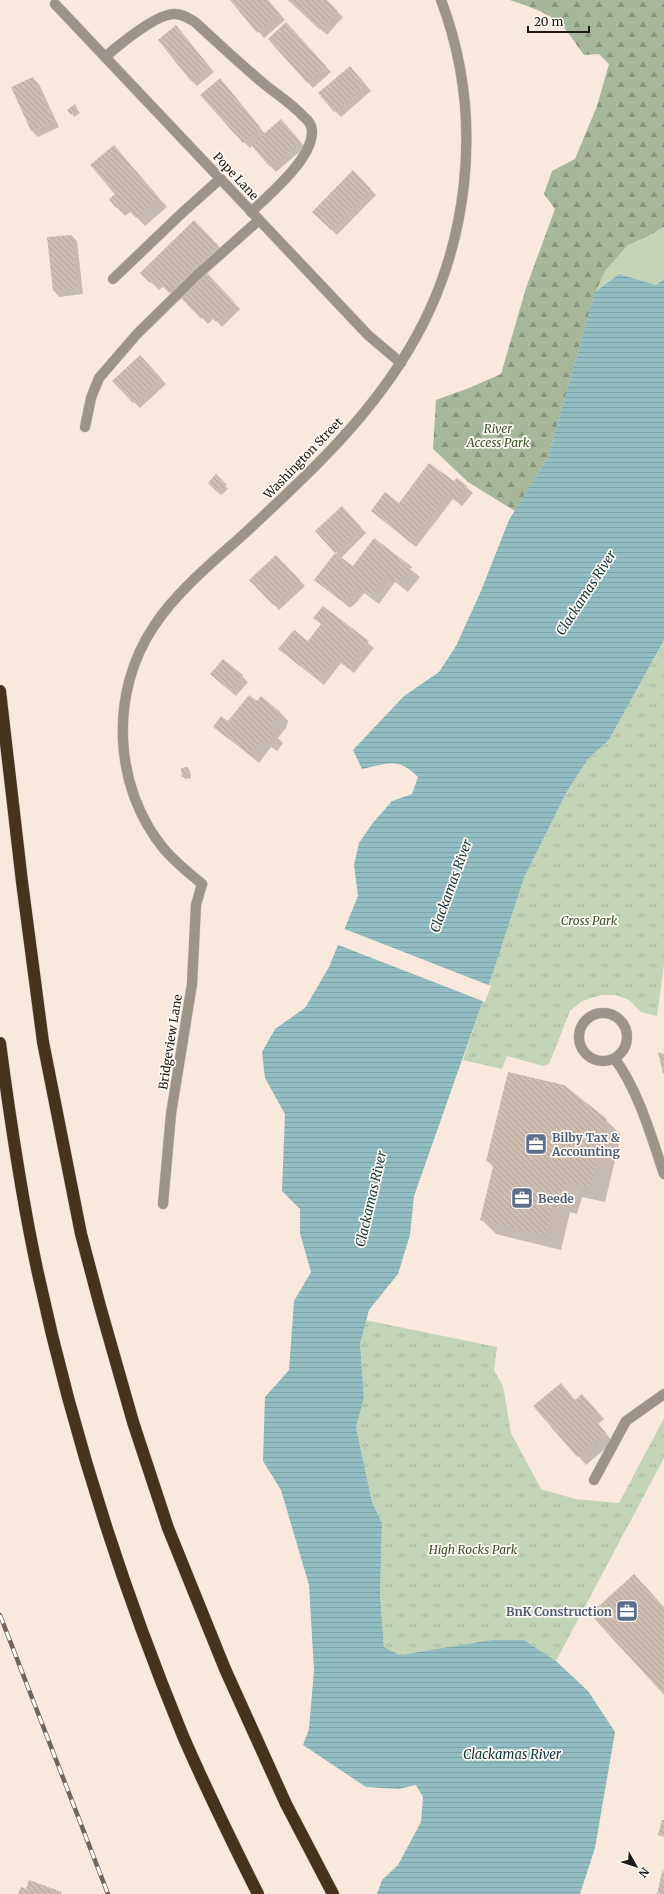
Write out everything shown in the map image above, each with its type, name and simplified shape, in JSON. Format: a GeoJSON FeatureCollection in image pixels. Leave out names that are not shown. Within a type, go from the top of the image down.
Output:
{"type":"FeatureCollection","features":[{"type":"Feature","properties":{"kind":"highway"},"geometry":{"type":"LineString","coordinates":[[0,691],[22,882],[43,1042],[81,1234],[106,1328],[168,1528],[225,1669],[286,1804],[333,1894]]}},
{"type":"Feature","properties":{"kind":"highway"},"geometry":{"type":"LineString","coordinates":[[0,1043],[13,1138],[36,1268],[60,1369],[91,1477],[131,1601],[184,1737],[258,1894]]}},
{"type":"Feature","properties":{"kind":"street","name":"Washington Street"},"geometry":{"type":"LineString","coordinates":[[202,884],[183,869],[162,846],[142,814],[129,781],[125,761],[122,729],[128,686],[134,666],[153,628],[170,605],[321,460],[371,404],[401,363],[422,325],[444,277],[453,249],[464,192],[466,158],[464,104],[457,58],[440,0]]}},
{"type":"Feature","properties":{"kind":"street","name":"Pope Lane"},"geometry":{"type":"LineString","coordinates":[[55,4],[368,335],[401,363]]}},
{"type":"Feature","properties":{"kind":"street"},"geometry":{"type":"LineString","coordinates":[[105,57],[130,35],[153,22],[172,14],[183,15],[195,22],[263,83],[304,117],[311,125],[312,131],[311,139],[300,161],[281,184],[251,212]]}},
{"type":"Feature","properties":{"kind":"street"},"geometry":{"type":"LineString","coordinates":[[113,279],[220,179]]}},
{"type":"Feature","properties":{"kind":"street"},"geometry":{"type":"LineString","coordinates":[[85,427],[91,398],[99,378],[137,334],[193,279],[259,220]]}},
{"type":"Feature","properties":{"kind":"street","name":"Bridgeview Lane"},"geometry":{"type":"LineString","coordinates":[[162,1204],[171,1114],[192,984],[196,905],[202,884]]}},
{"type":"Feature","properties":{"kind":"street"},"geometry":{"type":"LineString","coordinates":[[602,1013],[609,1013],[624,1023],[628,1034],[627,1043],[624,1051],[615,1059],[603,1062],[595,1061],[582,1050],[579,1042],[579,1034],[582,1025],[589,1017],[602,1013]]}},
{"type":"Feature","properties":{"kind":"street"},"geometry":{"type":"LineString","coordinates":[[615,1059],[624,1070],[642,1111],[664,1174]]}},
{"type":"Feature","properties":{"kind":"street"},"geometry":{"type":"LineString","coordinates":[[594,1480],[626,1421],[664,1394]]}},
{"type":"Feature","properties":{"kind":"green space","name":"River Access Park"},"geometry":{"type":"Polygon","coordinates":[[[510,0],[664,0],[664,227],[647,237],[628,245],[605,271],[595,293],[548,457],[515,511],[468,482],[433,449],[436,400],[501,374],[526,288],[555,209],[544,194],[552,171],[575,159],[597,106],[609,64],[599,54],[584,55],[566,31],[554,19],[538,10],[510,0]]]}},
{"type":"Feature","properties":{"kind":"green space"},"geometry":{"type":"Polygon","coordinates":[[[664,227],[664,279],[656,285],[619,274],[595,292],[605,271],[628,245],[647,237],[664,227]]]}},
{"type":"Feature","properties":{"kind":"green space","name":"Cross Park"},"geometry":{"type":"Polygon","coordinates":[[[664,640],[664,964],[657,1016],[641,1012],[629,1000],[616,995],[601,995],[582,1001],[570,1011],[549,1064],[543,1066],[507,1056],[502,1069],[463,1060],[524,878],[566,793],[588,759],[609,740],[664,640]]]}},
{"type":"Feature","properties":{"kind":"green space","name":"High Rocks Park"},"geometry":{"type":"Polygon","coordinates":[[[365,1320],[497,1347],[494,1370],[503,1386],[511,1433],[541,1489],[575,1499],[619,1503],[664,1418],[664,1458],[556,1661],[524,1640],[491,1640],[400,1655],[384,1647],[380,1594],[382,1523],[372,1502],[356,1427],[364,1398],[360,1343],[365,1320]]]}},
{"type":"Feature","properties":{"kind":"water","name":"Clackamas River"},"geometry":{"type":"Polygon","coordinates":[[[619,274],[656,285],[664,279],[664,640],[609,740],[588,759],[566,793],[524,878],[492,975],[414,1196],[410,1235],[398,1274],[369,1310],[360,1343],[364,1398],[356,1427],[372,1502],[382,1523],[380,1594],[384,1647],[400,1655],[491,1640],[524,1640],[556,1661],[588,1691],[615,1732],[595,1848],[580,1894],[377,1894],[382,1880],[398,1865],[421,1822],[423,1797],[416,1785],[399,1789],[366,1787],[303,1745],[309,1729],[314,1670],[309,1585],[281,1490],[263,1461],[265,1397],[289,1370],[294,1301],[311,1272],[300,1233],[300,1209],[282,1191],[285,1114],[265,1078],[262,1052],[275,1029],[305,1008],[329,967],[358,896],[354,865],[359,843],[372,824],[392,801],[412,794],[418,777],[404,766],[392,763],[362,769],[353,750],[404,696],[439,672],[456,646],[481,591],[509,520],[548,457],[595,292],[619,274]]]}},
{"type":"Feature","properties":{"kind":"pier"},"geometry":{"type":"Polygon","coordinates":[[[342,928],[491,986],[485,1002],[336,944],[342,928]]]}},
{"type":"Feature","properties":{"kind":"building"},"geometry":{"type":"Polygon","coordinates":[[[230,0],[268,0],[280,14],[257,33],[230,0]]]}},
{"type":"Feature","properties":{"kind":"building"},"geometry":{"type":"Polygon","coordinates":[[[288,0],[327,0],[338,11],[320,30],[288,0]]]}},
{"type":"Feature","properties":{"kind":"building"},"geometry":{"type":"Polygon","coordinates":[[[286,22],[326,66],[307,83],[268,39],[286,22]]]}},
{"type":"Feature","properties":{"kind":"building"},"geometry":{"type":"Polygon","coordinates":[[[176,25],[209,66],[191,81],[158,40],[176,25]]]}},
{"type":"Feature","properties":{"kind":"building"},"geometry":{"type":"Polygon","coordinates":[[[350,66],[366,85],[334,112],[318,93],[350,66]]]}},
{"type":"Feature","properties":{"kind":"building"},"geometry":{"type":"Polygon","coordinates":[[[33,77],[54,121],[31,131],[11,87],[33,77]]]}},
{"type":"Feature","properties":{"kind":"building"},"geometry":{"type":"Polygon","coordinates":[[[220,78],[260,127],[243,143],[200,95],[220,78]]]}},
{"type":"Feature","properties":{"kind":"building"},"geometry":{"type":"Polygon","coordinates":[[[75,104],[78,110],[71,115],[67,110],[75,104]]]}},
{"type":"Feature","properties":{"kind":"building"},"geometry":{"type":"Polygon","coordinates":[[[281,119],[300,141],[270,167],[251,145],[281,119]]]}},
{"type":"Feature","properties":{"kind":"building"},"geometry":{"type":"Polygon","coordinates":[[[114,145],[159,198],[136,218],[122,203],[116,208],[109,199],[115,194],[90,165],[114,145]]]}},
{"type":"Feature","properties":{"kind":"building"},"geometry":{"type":"Polygon","coordinates":[[[353,170],[371,189],[331,230],[312,212],[353,170]]]}},
{"type":"Feature","properties":{"kind":"building"},"geometry":{"type":"Polygon","coordinates":[[[194,220],[218,245],[169,293],[155,278],[150,283],[140,273],[194,220]]]}},
{"type":"Feature","properties":{"kind":"building"},"geometry":{"type":"Polygon","coordinates":[[[72,235],[77,289],[53,291],[47,237],[72,235]]]}},
{"type":"Feature","properties":{"kind":"building"},"geometry":{"type":"Polygon","coordinates":[[[206,272],[235,303],[216,322],[207,313],[201,319],[180,297],[206,272]]]}},
{"type":"Feature","properties":{"kind":"building"},"geometry":{"type":"Polygon","coordinates":[[[140,355],[161,378],[133,403],[112,381],[140,355]]]}},
{"type":"Feature","properties":{"kind":"building"},"geometry":{"type":"Polygon","coordinates":[[[429,463],[454,481],[457,478],[467,486],[456,501],[447,494],[410,542],[371,511],[385,492],[399,503],[429,463]]]}},
{"type":"Feature","properties":{"kind":"building"},"geometry":{"type":"Polygon","coordinates":[[[216,474],[227,485],[218,493],[208,483],[216,474]]]}},
{"type":"Feature","properties":{"kind":"building"},"geometry":{"type":"Polygon","coordinates":[[[342,506],[361,527],[335,553],[315,531],[342,506]]]}},
{"type":"Feature","properties":{"kind":"building"},"geometry":{"type":"Polygon","coordinates":[[[374,538],[412,567],[399,584],[386,574],[370,596],[355,585],[349,594],[340,600],[314,580],[335,553],[353,566],[374,538]]]}},
{"type":"Feature","properties":{"kind":"building"},"geometry":{"type":"Polygon","coordinates":[[[276,555],[300,580],[273,605],[249,580],[276,555]]]}},
{"type":"Feature","properties":{"kind":"building"},"geometry":{"type":"Polygon","coordinates":[[[323,606],[369,641],[348,668],[335,658],[318,680],[278,649],[294,630],[308,641],[321,624],[313,618],[323,606]]]}},
{"type":"Feature","properties":{"kind":"building"},"geometry":{"type":"Polygon","coordinates":[[[223,659],[243,675],[230,691],[210,674],[223,659]]]}},
{"type":"Feature","properties":{"kind":"building"},"geometry":{"type":"Polygon","coordinates":[[[249,695],[257,701],[261,696],[280,712],[277,719],[269,729],[275,734],[268,743],[262,739],[250,755],[213,727],[221,716],[228,721],[249,695]]]}},
{"type":"Feature","properties":{"kind":"building"},"geometry":{"type":"Polygon","coordinates":[[[188,767],[189,776],[182,777],[181,768],[188,767]]]}},
{"type":"Feature","properties":{"kind":"building"},"geometry":{"type":"Polygon","coordinates":[[[658,1052],[664,1054],[663,1074],[658,1052]]]}},
{"type":"Feature","properties":{"kind":"building"},"geometry":{"type":"Polygon","coordinates":[[[508,1072],[564,1085],[607,1119],[590,1188],[567,1182],[563,1200],[555,1198],[546,1236],[480,1220],[494,1163],[486,1161],[508,1072]]]}},
{"type":"Feature","properties":{"kind":"building"},"geometry":{"type":"Polygon","coordinates":[[[561,1383],[575,1400],[582,1394],[596,1410],[591,1415],[606,1433],[577,1457],[533,1406],[561,1383]]]}},
{"type":"Feature","properties":{"kind":"building"},"geometry":{"type":"Polygon","coordinates":[[[634,1574],[664,1607],[664,1695],[590,1614],[634,1574]]]}},
{"type":"Feature","properties":{"kind":"building"},"geometry":{"type":"Polygon","coordinates":[[[662,1820],[664,1820],[664,1837],[658,1835],[662,1820]]]}},
{"type":"Feature","properties":{"kind":"building"},"geometry":{"type":"Polygon","coordinates":[[[663,1868],[664,1894],[657,1894],[663,1868]]]}},
{"type":"Feature","properties":{"kind":"building"},"geometry":{"type":"Polygon","coordinates":[[[29,1880],[62,1892],[61,1894],[18,1894],[21,1887],[26,1889],[29,1880]]]}},
{"type":"Feature","properties":{"kind":"railway"},"geometry":{"type":"LineString","coordinates":[[0,1615],[108,1894]]}},
{"type":"Feature","properties":{"kind":"place","name":"Bilby Tax & Accounting"},"geometry":{"type":"Point","coordinates":[536,1144]}},
{"type":"Feature","properties":{"kind":"place","name":"Beede"},"geometry":{"type":"Point","coordinates":[522,1198]}},
{"type":"Feature","properties":{"kind":"place","name":"BnK Construction"},"geometry":{"type":"Point","coordinates":[627,1611]}}]}
